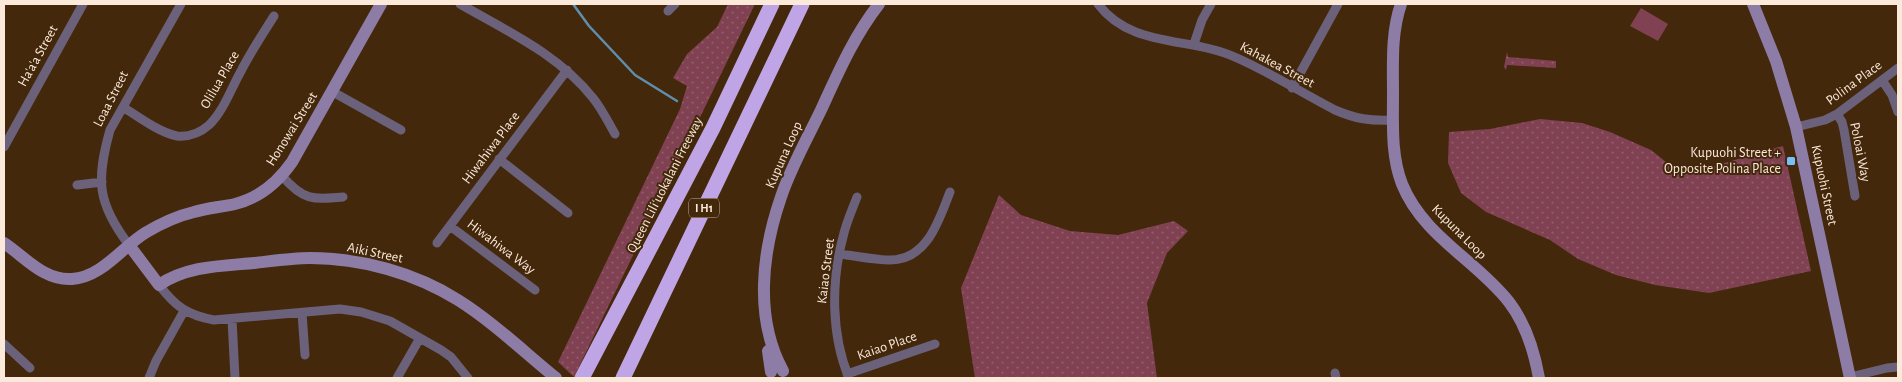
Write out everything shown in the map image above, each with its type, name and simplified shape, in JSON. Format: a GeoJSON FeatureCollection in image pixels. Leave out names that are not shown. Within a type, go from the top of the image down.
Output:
{"type":"FeatureCollection","features":[{"type":"Feature","properties":{"kind":"highway","name":"Queen Liliʻuokalani Freeway"},"geometry":{"type":"LineString","coordinates":[[582,378],[713,128],[771,4]]}},
{"type":"Feature","properties":{"kind":"highway","name":"I H1"},"geometry":{"type":"LineString","coordinates":[[623,378],[803,4]]}},
{"type":"Feature","properties":{"kind":"street","name":"Ha'a'a Street"},"geometry":{"type":"LineString","coordinates":[[4,147],[83,4]]}},
{"type":"Feature","properties":{"kind":"street","name":"Loaa Street"},"geometry":{"type":"LineString","coordinates":[[182,4],[123,107],[108,137],[103,161],[102,182],[107,210],[115,226],[159,285],[169,298],[184,311],[197,317],[214,320],[340,309],[360,312],[390,321],[451,357],[468,378]]}},
{"type":"Feature","properties":{"kind":"street","name":"Honowai Street"},"geometry":{"type":"LineString","coordinates":[[4,243],[40,271],[55,278],[74,279],[92,274],[129,244],[154,228],[194,212],[235,204],[249,199],[271,186],[282,176],[292,162],[381,4]]}},
{"type":"Feature","properties":{"kind":"street"},"geometry":{"type":"LineString","coordinates":[[460,4],[538,49],[567,70],[594,100],[616,134]]}},
{"type":"Feature","properties":{"kind":"street"},"geometry":{"type":"LineString","coordinates":[[668,11],[675,4]]}},
{"type":"Feature","properties":{"kind":"street","name":"Kupuna Loop"},"geometry":{"type":"LineString","coordinates":[[774,376],[768,334],[764,279],[770,237],[781,196],[854,41],[879,4]]}},
{"type":"Feature","properties":{"kind":"street","name":"Kahakea Street"},"geometry":{"type":"LineString","coordinates":[[1098,4],[1112,19],[1146,37],[1194,44],[1235,57],[1351,117],[1369,121],[1393,120]]}},
{"type":"Feature","properties":{"kind":"street"},"geometry":{"type":"LineString","coordinates":[[1194,44],[1202,20],[1211,4]]}},
{"type":"Feature","properties":{"kind":"street"},"geometry":{"type":"LineString","coordinates":[[1292,88],[1338,4]]}},
{"type":"Feature","properties":{"kind":"street","name":"Kupuna Loop"},"geometry":{"type":"LineString","coordinates":[[1400,4],[1393,43],[1393,120],[1397,166],[1402,183],[1411,202],[1426,223],[1498,290],[1512,307],[1526,330],[1532,345],[1539,378]]}},
{"type":"Feature","properties":{"kind":"street","name":"Kupuohi Street"},"geometry":{"type":"LineString","coordinates":[[1752,4],[1776,61],[1796,127],[1850,378]]}},
{"type":"Feature","properties":{"kind":"street","name":"Olilua Place"},"geometry":{"type":"LineString","coordinates":[[123,107],[168,134],[188,136],[199,132],[209,125],[217,115],[274,16]]}},
{"type":"Feature","properties":{"kind":"street","name":"Polina Place"},"geometry":{"type":"LineString","coordinates":[[1796,127],[1814,123],[1836,114],[1898,68]]}},
{"type":"Feature","properties":{"kind":"street","name":"Hiwahiwa Place"},"geometry":{"type":"LineString","coordinates":[[437,243],[567,70]]}},
{"type":"Feature","properties":{"kind":"street"},"geometry":{"type":"LineString","coordinates":[[1882,80],[1892,95],[1898,112]]}},
{"type":"Feature","properties":{"kind":"street"},"geometry":{"type":"LineString","coordinates":[[333,92],[401,130]]}},
{"type":"Feature","properties":{"kind":"street","name":"Poloai Way"},"geometry":{"type":"LineString","coordinates":[[1836,114],[1842,122],[1844,130],[1855,196]]}},
{"type":"Feature","properties":{"kind":"street"},"geometry":{"type":"LineString","coordinates":[[499,159],[568,213]]}},
{"type":"Feature","properties":{"kind":"street"},"geometry":{"type":"LineString","coordinates":[[282,176],[300,193],[311,198],[343,197]]}},
{"type":"Feature","properties":{"kind":"street"},"geometry":{"type":"LineString","coordinates":[[77,185],[102,182]]}},
{"type":"Feature","properties":{"kind":"street"},"geometry":{"type":"LineString","coordinates":[[840,254],[891,260],[911,254],[923,246],[932,235],[950,192]]}},
{"type":"Feature","properties":{"kind":"street","name":"Kaiao Street"},"geometry":{"type":"LineString","coordinates":[[848,376],[839,345],[835,315],[835,284],[842,237],[857,197]]}},
{"type":"Feature","properties":{"kind":"street","name":"Hiwahiwa Way"},"geometry":{"type":"LineString","coordinates":[[450,226],[535,290]]}},
{"type":"Feature","properties":{"kind":"street","name":"Aiki Street"},"geometry":{"type":"LineString","coordinates":[[159,285],[180,274],[217,266],[310,258],[372,266],[414,278],[459,300],[556,378]]}},
{"type":"Feature","properties":{"kind":"street"},"geometry":{"type":"LineString","coordinates":[[149,378],[156,361],[184,311]]}},
{"type":"Feature","properties":{"kind":"street"},"geometry":{"type":"LineString","coordinates":[[302,313],[305,355]]}},
{"type":"Feature","properties":{"kind":"street"},"geometry":{"type":"LineString","coordinates":[[232,319],[235,378]]}},
{"type":"Feature","properties":{"kind":"street"},"geometry":{"type":"LineString","coordinates":[[397,378],[420,338]]}},
{"type":"Feature","properties":{"kind":"street"},"geometry":{"type":"LineString","coordinates":[[4,344],[30,368]]}},
{"type":"Feature","properties":{"kind":"street","name":"Kaiao Place"},"geometry":{"type":"LineString","coordinates":[[848,376],[935,344]]}},
{"type":"Feature","properties":{"kind":"street"},"geometry":{"type":"LineString","coordinates":[[1850,378],[1898,367]]}},
{"type":"Feature","properties":{"kind":"shaded area"},"geometry":{"type":"Polygon","coordinates":[[[728,4],[755,4],[574,377],[558,362],[680,109],[687,86],[673,78],[687,54],[717,27],[728,4]]]}},
{"type":"Feature","properties":{"kind":"shaded area"},"geometry":{"type":"Polygon","coordinates":[[[1641,8],[1668,24],[1658,41],[1630,26],[1641,8]]]}},
{"type":"Feature","properties":{"kind":"shaded area"},"geometry":{"type":"Polygon","coordinates":[[[1507,52],[1508,57],[1556,61],[1556,68],[1507,65],[1506,70],[1504,67],[1507,52]]]}},
{"type":"Feature","properties":{"kind":"shaded area"},"geometry":{"type":"Polygon","coordinates":[[[1540,119],[1582,123],[1610,132],[1651,150],[1671,166],[1697,171],[1783,146],[1811,271],[1709,293],[1655,285],[1616,275],[1578,259],[1550,240],[1486,212],[1461,193],[1448,163],[1449,132],[1490,129],[1540,119]]]}},
{"type":"Feature","properties":{"kind":"shaded area"},"geometry":{"type":"Polygon","coordinates":[[[999,195],[1021,215],[1070,231],[1118,235],[1174,221],[1188,231],[1167,253],[1147,303],[1157,378],[975,378],[961,288],[999,195]]]}},
{"type":"Feature","properties":{"kind":"waterway"},"geometry":{"type":"LineString","coordinates":[[573,4],[589,26],[635,75],[677,101]]}},
{"type":"Feature","properties":{"kind":"place","name":"Kupuohi Street + Opposite Polina Place"},"geometry":{"type":"Point","coordinates":[1791,161]}}]}
